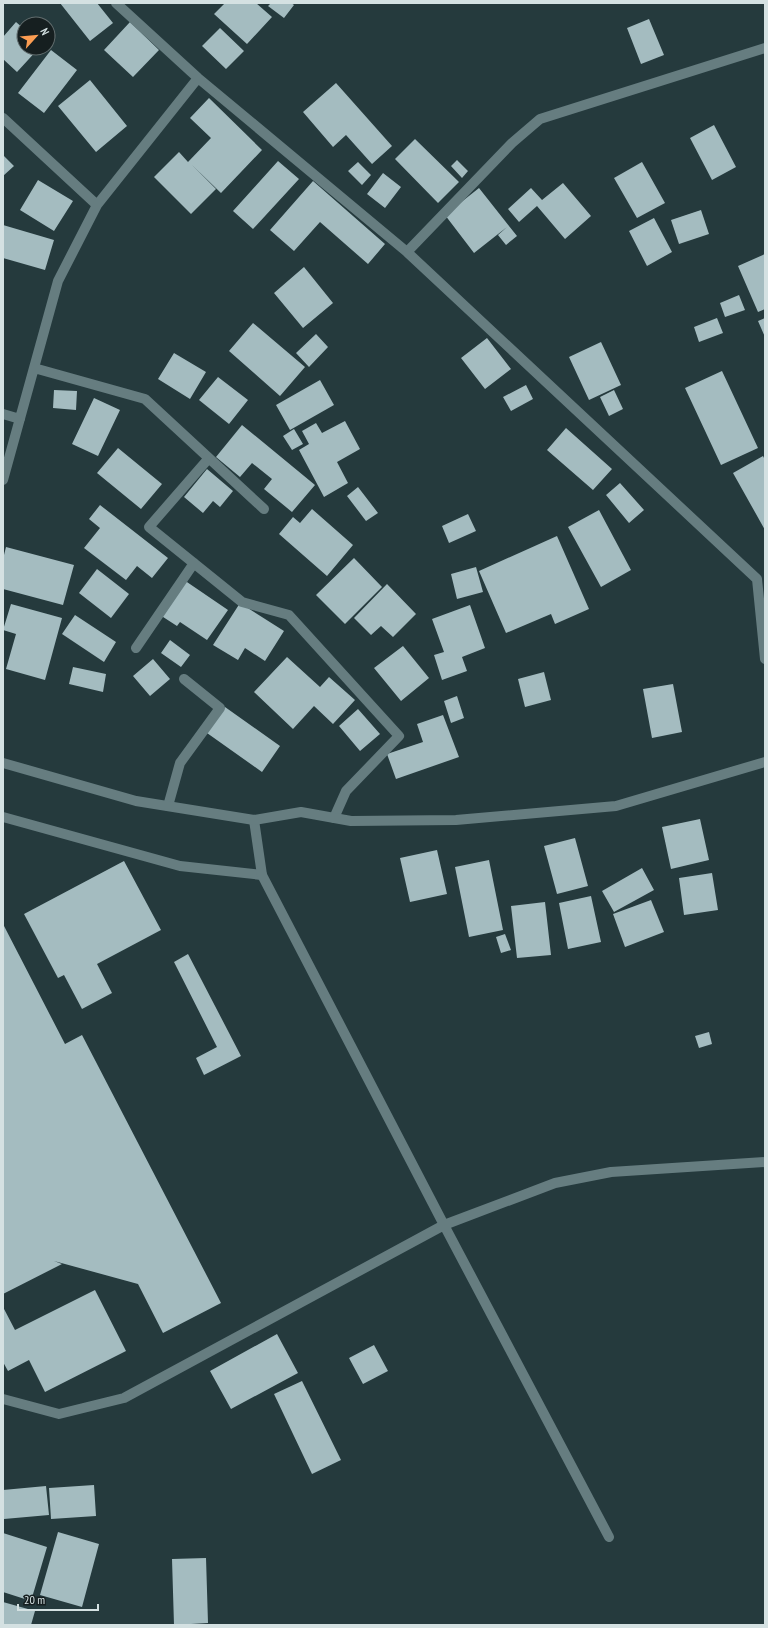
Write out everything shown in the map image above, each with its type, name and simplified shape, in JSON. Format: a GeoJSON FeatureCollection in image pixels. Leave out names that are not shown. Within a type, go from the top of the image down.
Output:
{"type":"FeatureCollection","features":[{"type":"Feature","properties":{"kind":"street"},"geometry":{"type":"LineString","coordinates":[[116,3],[198,78],[407,252],[758,579],[765,659]]}},
{"type":"Feature","properties":{"kind":"street"},"geometry":{"type":"LineString","coordinates":[[407,252],[512,143],[540,119],[765,48]]}},
{"type":"Feature","properties":{"kind":"street"},"geometry":{"type":"LineString","coordinates":[[3,480],[58,281],[97,205],[198,78]]}},
{"type":"Feature","properties":{"kind":"street"},"geometry":{"type":"LineString","coordinates":[[3,118],[97,205]]}},
{"type":"Feature","properties":{"kind":"street"},"geometry":{"type":"LineString","coordinates":[[34,368],[145,399],[264,509]]}},
{"type":"Feature","properties":{"kind":"street"},"geometry":{"type":"LineString","coordinates":[[3,414],[20,419]]}},
{"type":"Feature","properties":{"kind":"street"},"geometry":{"type":"LineString","coordinates":[[209,458],[149,528],[242,602],[289,615],[399,736],[346,791],[334,818]]}},
{"type":"Feature","properties":{"kind":"street"},"geometry":{"type":"LineString","coordinates":[[136,648],[194,563]]}},
{"type":"Feature","properties":{"kind":"street"},"geometry":{"type":"LineString","coordinates":[[168,806],[180,763],[220,708],[184,679]]}},
{"type":"Feature","properties":{"kind":"street"},"geometry":{"type":"LineString","coordinates":[[3,763],[136,801],[254,820],[301,812],[351,821],[456,820],[616,806],[765,762]]}},
{"type":"Feature","properties":{"kind":"street"},"geometry":{"type":"LineString","coordinates":[[3,817],[180,866],[262,875]]}},
{"type":"Feature","properties":{"kind":"street"},"geometry":{"type":"LineString","coordinates":[[254,820],[262,875],[444,1226],[609,1537]]}},
{"type":"Feature","properties":{"kind":"street"},"geometry":{"type":"LineString","coordinates":[[3,1399],[59,1414],[124,1398],[444,1226],[556,1183],[611,1172],[765,1162]]}},
{"type":"Feature","properties":{"kind":"building"},"geometry":{"type":"Polygon","coordinates":[[[60,3],[97,3],[113,23],[90,41],[60,3]]]}},
{"type":"Feature","properties":{"kind":"building"},"geometry":{"type":"Polygon","coordinates":[[[225,3],[256,3],[272,17],[247,44],[214,14],[225,3]]]}},
{"type":"Feature","properties":{"kind":"building"},"geometry":{"type":"Polygon","coordinates":[[[271,3],[291,3],[294,5],[284,18],[268,6],[271,3]]]}},
{"type":"Feature","properties":{"kind":"building"},"geometry":{"type":"Polygon","coordinates":[[[649,19],[664,55],[641,64],[627,28],[649,19]]]}},
{"type":"Feature","properties":{"kind":"building"},"geometry":{"type":"Polygon","coordinates":[[[16,22],[16,56],[32,56],[17,72],[3,59],[3,37],[16,22]]]}},
{"type":"Feature","properties":{"kind":"building"},"geometry":{"type":"Polygon","coordinates":[[[130,22],[159,50],[133,77],[104,50],[130,22]]]}},
{"type":"Feature","properties":{"kind":"building"},"geometry":{"type":"Polygon","coordinates":[[[220,28],[244,51],[226,69],[202,46],[220,28]]]}},
{"type":"Feature","properties":{"kind":"building"},"geometry":{"type":"Polygon","coordinates":[[[56,54],[77,70],[44,113],[18,93],[46,56],[56,56],[56,54]]]}},
{"type":"Feature","properties":{"kind":"building"},"geometry":{"type":"Polygon","coordinates":[[[90,80],[127,126],[96,152],[58,106],[90,80]]]}},
{"type":"Feature","properties":{"kind":"building"},"geometry":{"type":"Polygon","coordinates":[[[336,83],[392,146],[372,164],[346,135],[333,147],[303,112],[336,83]]]}},
{"type":"Feature","properties":{"kind":"building"},"geometry":{"type":"Polygon","coordinates":[[[209,98],[262,150],[221,193],[192,165],[216,189],[191,214],[154,177],[179,152],[188,162],[211,138],[190,118],[209,98]]]}},
{"type":"Feature","properties":{"kind":"building"},"geometry":{"type":"Polygon","coordinates":[[[714,125],[736,167],[712,180],[690,138],[714,125]]]}},
{"type":"Feature","properties":{"kind":"building"},"geometry":{"type":"Polygon","coordinates":[[[415,139],[459,182],[438,203],[395,159],[415,139]]]}},
{"type":"Feature","properties":{"kind":"building"},"geometry":{"type":"Polygon","coordinates":[[[3,155],[14,166],[3,176],[3,155]]]}},
{"type":"Feature","properties":{"kind":"building"},"geometry":{"type":"Polygon","coordinates":[[[457,160],[468,171],[462,178],[451,166],[457,160]]]}},
{"type":"Feature","properties":{"kind":"building"},"geometry":{"type":"Polygon","coordinates":[[[278,161],[299,179],[253,229],[233,211],[278,161]]]}},
{"type":"Feature","properties":{"kind":"building"},"geometry":{"type":"Polygon","coordinates":[[[358,162],[371,175],[362,185],[348,171],[358,162]]]}},
{"type":"Feature","properties":{"kind":"building"},"geometry":{"type":"Polygon","coordinates":[[[642,162],[665,203],[637,218],[614,178],[642,162]]]}},
{"type":"Feature","properties":{"kind":"building"},"geometry":{"type":"Polygon","coordinates":[[[383,173],[401,187],[385,208],[367,194],[383,173]]]}},
{"type":"Feature","properties":{"kind":"building"},"geometry":{"type":"Polygon","coordinates":[[[38,180],[73,201],[54,231],[20,210],[38,180]]]}},
{"type":"Feature","properties":{"kind":"building"},"geometry":{"type":"Polygon","coordinates":[[[313,181],[385,244],[368,264],[320,222],[294,251],[270,230],[313,181]]]}},
{"type":"Feature","properties":{"kind":"building"},"geometry":{"type":"Polygon","coordinates":[[[563,183],[591,216],[565,239],[537,206],[519,222],[508,209],[531,188],[542,200],[563,183]]]}},
{"type":"Feature","properties":{"kind":"building"},"geometry":{"type":"Polygon","coordinates":[[[479,188],[517,236],[506,245],[498,235],[507,227],[474,253],[445,215],[479,188]]]}},
{"type":"Feature","properties":{"kind":"building"},"geometry":{"type":"Polygon","coordinates":[[[701,210],[709,234],[679,244],[671,220],[701,210]]]}},
{"type":"Feature","properties":{"kind":"building"},"geometry":{"type":"Polygon","coordinates":[[[654,218],[672,252],[647,266],[629,231],[654,218]]]}},
{"type":"Feature","properties":{"kind":"building"},"geometry":{"type":"Polygon","coordinates":[[[3,225],[54,240],[45,270],[3,258],[3,225]]]}},
{"type":"Feature","properties":{"kind":"building"},"geometry":{"type":"Polygon","coordinates":[[[765,254],[765,309],[758,312],[738,266],[765,254]]]}},
{"type":"Feature","properties":{"kind":"building"},"geometry":{"type":"Polygon","coordinates":[[[304,267],[333,303],[303,328],[274,293],[304,267]]]}},
{"type":"Feature","properties":{"kind":"building"},"geometry":{"type":"Polygon","coordinates":[[[739,295],[745,310],[725,317],[720,303],[739,295]]]}},
{"type":"Feature","properties":{"kind":"building"},"geometry":{"type":"Polygon","coordinates":[[[717,318],[723,333],[699,342],[694,327],[717,318]]]}},
{"type":"Feature","properties":{"kind":"building"},"geometry":{"type":"Polygon","coordinates":[[[765,318],[765,337],[758,321],[765,318]]]}},
{"type":"Feature","properties":{"kind":"building"},"geometry":{"type":"Polygon","coordinates":[[[253,323],[305,367],[280,396],[229,351],[253,323]]]}},
{"type":"Feature","properties":{"kind":"building"},"geometry":{"type":"Polygon","coordinates":[[[316,334],[328,347],[309,367],[296,353],[316,334]]]}},
{"type":"Feature","properties":{"kind":"building"},"geometry":{"type":"Polygon","coordinates":[[[487,338],[511,369],[485,389],[461,358],[487,338]]]}},
{"type":"Feature","properties":{"kind":"building"},"geometry":{"type":"Polygon","coordinates":[[[601,342],[621,385],[589,400],[569,357],[601,342]]]}},
{"type":"Feature","properties":{"kind":"building"},"geometry":{"type":"Polygon","coordinates":[[[174,353],[206,372],[190,399],[158,379],[174,353]]]}},
{"type":"Feature","properties":{"kind":"building"},"geometry":{"type":"Polygon","coordinates":[[[722,371],[758,448],[721,465],[685,388],[722,371]]]}},
{"type":"Feature","properties":{"kind":"building"},"geometry":{"type":"Polygon","coordinates":[[[218,377],[248,400],[229,424],[199,400],[218,377]]]}},
{"type":"Feature","properties":{"kind":"building"},"geometry":{"type":"Polygon","coordinates":[[[320,380],[334,405],[290,430],[276,405],[320,380]]]}},
{"type":"Feature","properties":{"kind":"building"},"geometry":{"type":"Polygon","coordinates":[[[526,385],[533,399],[511,411],[503,397],[526,385]]]}},
{"type":"Feature","properties":{"kind":"building"},"geometry":{"type":"Polygon","coordinates":[[[54,390],[77,391],[76,410],[53,408],[54,390]]]}},
{"type":"Feature","properties":{"kind":"building"},"geometry":{"type":"Polygon","coordinates":[[[614,390],[623,409],[609,416],[600,397],[614,390]]]}},
{"type":"Feature","properties":{"kind":"building"},"geometry":{"type":"Polygon","coordinates":[[[94,398],[120,410],[98,456],[72,444],[94,398]]]}},
{"type":"Feature","properties":{"kind":"building"},"geometry":{"type":"Polygon","coordinates":[[[345,421],[360,449],[337,462],[348,483],[324,497],[299,450],[309,444],[302,431],[316,423],[322,433],[345,421]]]}},
{"type":"Feature","properties":{"kind":"building"},"geometry":{"type":"Polygon","coordinates":[[[242,425],[315,485],[292,512],[264,489],[272,479],[252,463],[240,477],[216,457],[242,425]]]}},
{"type":"Feature","properties":{"kind":"building"},"geometry":{"type":"Polygon","coordinates":[[[566,428],[612,469],[593,490],[547,450],[566,428]]]}},
{"type":"Feature","properties":{"kind":"building"},"geometry":{"type":"Polygon","coordinates":[[[294,429],[303,444],[292,450],[283,436],[294,429]]]}},
{"type":"Feature","properties":{"kind":"building"},"geometry":{"type":"Polygon","coordinates":[[[118,448],[162,484],[141,509],[97,473],[118,448]]]}},
{"type":"Feature","properties":{"kind":"building"},"geometry":{"type":"Polygon","coordinates":[[[763,456],[765,460],[765,530],[733,473],[763,456]]]}},
{"type":"Feature","properties":{"kind":"building"},"geometry":{"type":"Polygon","coordinates":[[[207,469],[233,491],[220,507],[213,501],[203,513],[184,497],[207,469]]]}},
{"type":"Feature","properties":{"kind":"building"},"geometry":{"type":"Polygon","coordinates":[[[620,483],[644,510],[629,523],[606,495],[620,483]]]}},
{"type":"Feature","properties":{"kind":"building"},"geometry":{"type":"Polygon","coordinates":[[[358,487],[378,513],[366,521],[347,496],[358,487]]]}},
{"type":"Feature","properties":{"kind":"building"},"geometry":{"type":"Polygon","coordinates":[[[100,505],[168,558],[152,578],[137,566],[126,580],[84,548],[100,528],[89,519],[100,505]]]}},
{"type":"Feature","properties":{"kind":"building"},"geometry":{"type":"Polygon","coordinates":[[[312,509],[353,545],[327,576],[279,534],[293,517],[300,523],[312,509]]]}},
{"type":"Feature","properties":{"kind":"building"},"geometry":{"type":"Polygon","coordinates":[[[599,510],[631,570],[601,587],[568,527],[599,510]]]}},
{"type":"Feature","properties":{"kind":"building"},"geometry":{"type":"Polygon","coordinates":[[[468,514],[476,531],[449,543],[442,526],[468,514]]]}},
{"type":"Feature","properties":{"kind":"building"},"geometry":{"type":"Polygon","coordinates":[[[557,536],[589,609],[555,624],[551,614],[506,633],[479,571],[557,536]]]}},
{"type":"Feature","properties":{"kind":"building"},"geometry":{"type":"Polygon","coordinates":[[[6,547],[74,565],[63,605],[3,589],[3,559],[6,547]]]}},
{"type":"Feature","properties":{"kind":"building"},"geometry":{"type":"Polygon","coordinates":[[[354,558],[382,587],[345,624],[316,595],[354,558]]]}},
{"type":"Feature","properties":{"kind":"building"},"geometry":{"type":"Polygon","coordinates":[[[476,567],[483,592],[457,599],[451,574],[476,567]]]}},
{"type":"Feature","properties":{"kind":"building"},"geometry":{"type":"Polygon","coordinates":[[[97,569],[129,594],[111,618],[79,593],[97,569]]]}},
{"type":"Feature","properties":{"kind":"building"},"geometry":{"type":"Polygon","coordinates":[[[184,580],[228,610],[207,640],[180,622],[177,626],[160,615],[184,580]]]}},
{"type":"Feature","properties":{"kind":"building"},"geometry":{"type":"Polygon","coordinates":[[[387,584],[416,614],[393,637],[381,626],[371,635],[354,618],[387,584]]]}},
{"type":"Feature","properties":{"kind":"building"},"geometry":{"type":"Polygon","coordinates":[[[240,603],[284,631],[265,661],[245,648],[238,660],[213,645],[240,603]]]}},
{"type":"Feature","properties":{"kind":"building"},"geometry":{"type":"Polygon","coordinates":[[[11,604],[62,618],[45,680],[6,669],[16,634],[3,630],[11,604]]]}},
{"type":"Feature","properties":{"kind":"building"},"geometry":{"type":"Polygon","coordinates":[[[470,605],[485,648],[462,657],[467,671],[442,680],[434,655],[444,652],[432,619],[470,605]]]}},
{"type":"Feature","properties":{"kind":"building"},"geometry":{"type":"Polygon","coordinates":[[[75,615],[116,642],[104,662],[62,634],[75,615]]]}},
{"type":"Feature","properties":{"kind":"building"},"geometry":{"type":"Polygon","coordinates":[[[170,640],[190,655],[181,667],[161,653],[170,640]]]}},
{"type":"Feature","properties":{"kind":"building"},"geometry":{"type":"Polygon","coordinates":[[[403,646],[429,678],[401,701],[374,668],[403,646]]]}},
{"type":"Feature","properties":{"kind":"building"},"geometry":{"type":"Polygon","coordinates":[[[287,657],[320,687],[329,677],[355,700],[333,724],[314,706],[293,729],[254,692],[287,657]]]}},
{"type":"Feature","properties":{"kind":"building"},"geometry":{"type":"Polygon","coordinates":[[[153,659],[170,679],[150,696],[133,676],[153,659]]]}},
{"type":"Feature","properties":{"kind":"building"},"geometry":{"type":"Polygon","coordinates":[[[73,667],[106,674],[103,692],[69,684],[73,667]]]}},
{"type":"Feature","properties":{"kind":"building"},"geometry":{"type":"Polygon","coordinates":[[[544,672],[551,700],[525,707],[518,679],[544,672]]]}},
{"type":"Feature","properties":{"kind":"building"},"geometry":{"type":"Polygon","coordinates":[[[673,684],[682,732],[652,738],[643,689],[673,684]]]}},
{"type":"Feature","properties":{"kind":"building"},"geometry":{"type":"Polygon","coordinates":[[[457,696],[464,718],[451,723],[444,701],[457,696]]]}},
{"type":"Feature","properties":{"kind":"building"},"geometry":{"type":"Polygon","coordinates":[[[225,707],[280,746],[262,772],[207,733],[225,707]]]}},
{"type":"Feature","properties":{"kind":"building"},"geometry":{"type":"Polygon","coordinates":[[[358,709],[380,734],[360,751],[339,726],[358,709]]]}},
{"type":"Feature","properties":{"kind":"building"},"geometry":{"type":"Polygon","coordinates":[[[443,715],[459,757],[396,779],[387,754],[423,742],[417,724],[443,715]]]}},
{"type":"Feature","properties":{"kind":"building"},"geometry":{"type":"Polygon","coordinates":[[[700,819],[709,860],[671,869],[662,827],[700,819]]]}},
{"type":"Feature","properties":{"kind":"building"},"geometry":{"type":"Polygon","coordinates":[[[575,838],[588,886],[557,894],[544,846],[575,838]]]}},
{"type":"Feature","properties":{"kind":"building"},"geometry":{"type":"Polygon","coordinates":[[[437,850],[447,894],[410,902],[400,858],[437,850]]]}},
{"type":"Feature","properties":{"kind":"building"},"geometry":{"type":"Polygon","coordinates":[[[489,860],[503,930],[469,937],[455,867],[489,860]]]}},
{"type":"Feature","properties":{"kind":"building"},"geometry":{"type":"Polygon","coordinates":[[[124,861],[161,930],[97,964],[112,993],[82,1009],[64,975],[58,978],[24,914],[124,861]]]}},
{"type":"Feature","properties":{"kind":"building"},"geometry":{"type":"Polygon","coordinates":[[[642,868],[654,890],[614,912],[602,891],[642,868]]]}},
{"type":"Feature","properties":{"kind":"building"},"geometry":{"type":"Polygon","coordinates":[[[712,873],[718,910],[684,915],[679,878],[712,873]]]}},
{"type":"Feature","properties":{"kind":"building"},"geometry":{"type":"Polygon","coordinates":[[[591,896],[601,942],[568,949],[559,903],[591,896]]]}},
{"type":"Feature","properties":{"kind":"building"},"geometry":{"type":"Polygon","coordinates":[[[651,900],[664,932],[625,947],[613,914],[651,900]]]}},
{"type":"Feature","properties":{"kind":"building"},"geometry":{"type":"Polygon","coordinates":[[[545,902],[551,955],[517,958],[511,906],[545,902]]]}},
{"type":"Feature","properties":{"kind":"building"},"geometry":{"type":"Polygon","coordinates":[[[3,924],[65,1044],[82,1035],[221,1303],[163,1333],[138,1284],[54,1261],[62,1264],[3,1294],[3,924]]]}},
{"type":"Feature","properties":{"kind":"building"},"geometry":{"type":"Polygon","coordinates":[[[505,934],[511,950],[501,953],[496,937],[505,934]]]}},
{"type":"Feature","properties":{"kind":"building"},"geometry":{"type":"Polygon","coordinates":[[[188,954],[241,1056],[204,1075],[196,1058],[217,1047],[174,962],[188,954]]]}},
{"type":"Feature","properties":{"kind":"building"},"geometry":{"type":"Polygon","coordinates":[[[709,1032],[712,1044],[699,1048],[695,1036],[709,1032]]]}},
{"type":"Feature","properties":{"kind":"building"},"geometry":{"type":"Polygon","coordinates":[[[95,1290],[126,1351],[45,1392],[29,1360],[8,1371],[3,1362],[3,1307],[15,1330],[95,1290]]]}},
{"type":"Feature","properties":{"kind":"building"},"geometry":{"type":"Polygon","coordinates":[[[277,1334],[298,1373],[231,1409],[210,1371],[277,1334]]]}},
{"type":"Feature","properties":{"kind":"building"},"geometry":{"type":"Polygon","coordinates":[[[374,1345],[388,1371],[363,1384],[349,1358],[374,1345]]]}},
{"type":"Feature","properties":{"kind":"building"},"geometry":{"type":"Polygon","coordinates":[[[302,1381],[341,1460],[312,1474],[274,1394],[302,1381]]]}},
{"type":"Feature","properties":{"kind":"building"},"geometry":{"type":"Polygon","coordinates":[[[94,1485],[96,1516],[51,1519],[49,1488],[94,1485]]]}},
{"type":"Feature","properties":{"kind":"building"},"geometry":{"type":"Polygon","coordinates":[[[46,1486],[49,1515],[4,1519],[3,1490],[46,1486]]]}},
{"type":"Feature","properties":{"kind":"building"},"geometry":{"type":"Polygon","coordinates":[[[58,1532],[99,1544],[82,1607],[40,1595],[58,1532]]]}},
{"type":"Feature","properties":{"kind":"building"},"geometry":{"type":"Polygon","coordinates":[[[3,1533],[47,1547],[31,1601],[3,1592],[3,1533]]]}},
{"type":"Feature","properties":{"kind":"building"},"geometry":{"type":"Polygon","coordinates":[[[206,1558],[208,1623],[174,1625],[172,1559],[206,1558]]]}},
{"type":"Feature","properties":{"kind":"building"},"geometry":{"type":"Polygon","coordinates":[[[3,1602],[35,1611],[31,1625],[3,1625],[3,1602]]]}}]}
